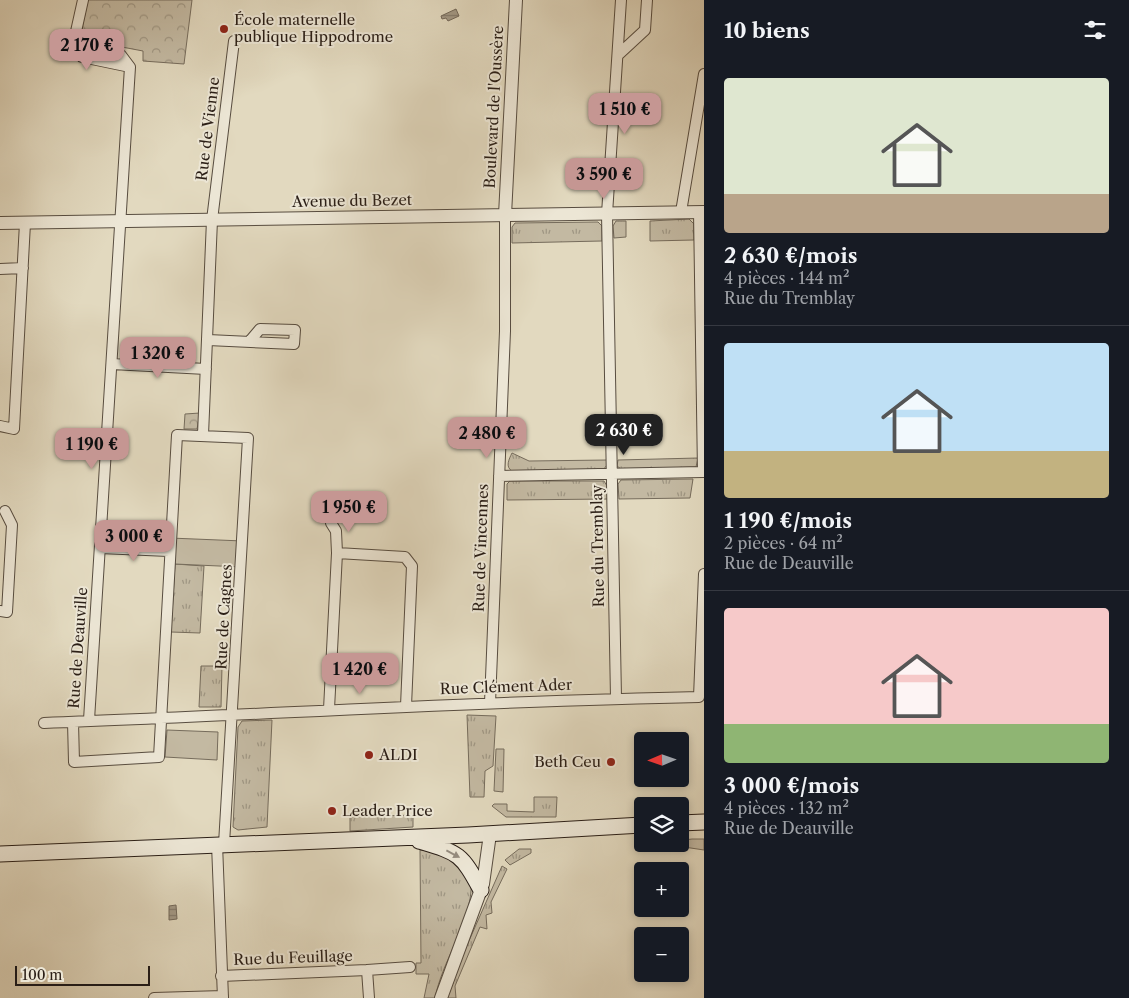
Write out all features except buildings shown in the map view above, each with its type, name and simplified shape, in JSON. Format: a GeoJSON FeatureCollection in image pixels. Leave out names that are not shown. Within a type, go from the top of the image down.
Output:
{"type":"FeatureCollection","features":[{"type":"Feature","properties":{"kind":"main road"},"geometry":{"type":"LineString","coordinates":[[689,823],[704,822]]}},
{"type":"Feature","properties":{"kind":"main road"},"geometry":{"type":"LineString","coordinates":[[0,854],[408,838],[634,825]]}},
{"type":"Feature","properties":{"kind":"main road"},"geometry":{"type":"LineString","coordinates":[[408,838],[452,852],[465,860],[481,890]]}},
{"type":"Feature","properties":{"kind":"street","name":"Rue de Deauville"},"geometry":{"type":"LineString","coordinates":[[83,0],[75,36],[86,46],[121,54],[130,67],[89,720]]}},
{"type":"Feature","properties":{"kind":"street","name":"Boulevard de l'Oussère"},"geometry":{"type":"LineString","coordinates":[[505,215],[516,0]]}},
{"type":"Feature","properties":{"kind":"street","name":"Rue du Tremblay"},"geometry":{"type":"LineString","coordinates":[[616,698],[607,214],[621,0]]}},
{"type":"Feature","properties":{"kind":"street"},"geometry":{"type":"LineString","coordinates":[[618,55],[645,30],[647,0]]}},
{"type":"Feature","properties":{"kind":"street","name":"Rue de Vienne"},"geometry":{"type":"LineString","coordinates":[[203,435],[212,220],[234,41]]}},
{"type":"Feature","properties":{"kind":"street"},"geometry":{"type":"LineString","coordinates":[[681,212],[704,74]]}},
{"type":"Feature","properties":{"kind":"street","name":"Avenue du Bezet"},"geometry":{"type":"LineString","coordinates":[[0,223],[701,212]]}},
{"type":"Feature","properties":{"kind":"street"},"geometry":{"type":"LineString","coordinates":[[499,476],[703,472],[701,212]]}},
{"type":"Feature","properties":{"kind":"street","name":"Rue de Vincennes"},"geometry":{"type":"LineString","coordinates":[[490,703],[505,331],[505,215]]}},
{"type":"Feature","properties":{"kind":"street"},"geometry":{"type":"LineString","coordinates":[[0,426],[14,429],[25,223]]}},
{"type":"Feature","properties":{"kind":"street"},"geometry":{"type":"LineString","coordinates":[[0,269],[23,268]]}},
{"type":"Feature","properties":{"kind":"street"},"geometry":{"type":"LineString","coordinates":[[208,340],[250,342]]}},
{"type":"Feature","properties":{"kind":"street"},"geometry":{"type":"LineString","coordinates":[[112,364],[206,369]]}},
{"type":"Feature","properties":{"kind":"street"},"geometry":{"type":"LineString","coordinates":[[72,722],[74,762],[159,757],[169,551],[177,435],[203,435]]}},
{"type":"Feature","properties":{"kind":"street","name":"Rue de Cagnes"},"geometry":{"type":"LineString","coordinates":[[203,435],[248,438],[233,715],[221,844]]}},
{"type":"Feature","properties":{"kind":"street"},"geometry":{"type":"LineString","coordinates":[[0,611],[6,612],[12,525],[5,511]]}},
{"type":"Feature","properties":{"kind":"street"},"geometry":{"type":"LineString","coordinates":[[328,709],[337,553],[336,530],[330,522]]}},
{"type":"Feature","properties":{"kind":"street"},"geometry":{"type":"LineString","coordinates":[[0,549],[10,543]]}},
{"type":"Feature","properties":{"kind":"street"},"geometry":{"type":"LineString","coordinates":[[100,548],[169,551]]}},
{"type":"Feature","properties":{"kind":"street"},"geometry":{"type":"LineString","coordinates":[[337,553],[406,557],[412,566],[406,706]]}},
{"type":"Feature","properties":{"kind":"street","name":"Rue Clément Ader"},"geometry":{"type":"LineString","coordinates":[[44,722],[406,706],[616,698],[699,697],[704,574]]}},
{"type":"Feature","properties":{"kind":"street"},"geometry":{"type":"LineString","coordinates":[[441,998],[481,890],[490,834]]}},
{"type":"Feature","properties":{"kind":"street","name":"Rue du Feuillage"},"geometry":{"type":"LineString","coordinates":[[221,844],[221,976],[223,997]]}},
{"type":"Feature","properties":{"kind":"street","name":"Rue du Feuillage"},"geometry":{"type":"LineString","coordinates":[[221,976],[410,967]]}},
{"type":"Feature","properties":{"kind":"street","name":"Rue du Feuillage"},"geometry":{"type":"LineString","coordinates":[[367,970],[369,998]]}},
{"type":"Feature","properties":{"kind":"street"},"geometry":{"type":"LineString","coordinates":[[154,998],[223,997]]}},
{"type":"Feature","properties":{"kind":"green space"},"geometry":{"type":"Polygon","coordinates":[[[88,0],[192,0],[184,64],[143,61],[143,51],[85,40],[82,29],[88,0]]]}},
{"type":"Feature","properties":{"kind":"green space"},"geometry":{"type":"Polygon","coordinates":[[[689,219],[694,224],[694,240],[650,241],[650,221],[689,219]]]}},
{"type":"Feature","properties":{"kind":"green space"},"geometry":{"type":"Polygon","coordinates":[[[616,221],[626,221],[626,237],[614,238],[613,226],[616,221]]]}},
{"type":"Feature","properties":{"kind":"green space"},"geometry":{"type":"Polygon","coordinates":[[[598,222],[602,226],[602,241],[512,243],[512,227],[515,223],[598,222]]]}},
{"type":"Feature","properties":{"kind":"green space"},"geometry":{"type":"Polygon","coordinates":[[[200,413],[197,429],[184,429],[185,414],[200,413]]]}},
{"type":"Feature","properties":{"kind":"green space"},"geometry":{"type":"Polygon","coordinates":[[[512,453],[529,461],[607,460],[607,465],[603,470],[512,471],[508,465],[512,453]]]}},
{"type":"Feature","properties":{"kind":"green space"},"geometry":{"type":"Polygon","coordinates":[[[698,458],[696,467],[621,469],[617,466],[618,460],[698,458]]]}},
{"type":"Feature","properties":{"kind":"green space"},"geometry":{"type":"Polygon","coordinates":[[[693,479],[690,498],[619,499],[618,484],[621,480],[693,479]]]}},
{"type":"Feature","properties":{"kind":"green space"},"geometry":{"type":"Polygon","coordinates":[[[510,481],[604,481],[607,486],[608,499],[507,500],[507,484],[510,481]]]}},
{"type":"Feature","properties":{"kind":"green space"},"geometry":{"type":"Polygon","coordinates":[[[170,538],[243,541],[241,567],[175,564],[170,538]]]}},
{"type":"Feature","properties":{"kind":"green space"},"geometry":{"type":"Polygon","coordinates":[[[175,564],[204,566],[200,633],[171,632],[175,564]]]}},
{"type":"Feature","properties":{"kind":"green space"},"geometry":{"type":"Polygon","coordinates":[[[201,666],[222,666],[221,707],[199,707],[201,666]]]}},
{"type":"Feature","properties":{"kind":"green space"},"geometry":{"type":"Polygon","coordinates":[[[467,715],[496,716],[493,766],[485,771],[484,797],[470,797],[467,715]]]}},
{"type":"Feature","properties":{"kind":"green space"},"geometry":{"type":"Polygon","coordinates":[[[272,720],[267,827],[238,830],[233,827],[238,727],[242,721],[272,720]]]}},
{"type":"Feature","properties":{"kind":"green space"},"geometry":{"type":"Polygon","coordinates":[[[167,730],[218,732],[217,760],[165,757],[167,730]]]}},
{"type":"Feature","properties":{"kind":"green space"},"geometry":{"type":"Polygon","coordinates":[[[496,749],[504,749],[503,792],[494,791],[496,749]]]}},
{"type":"Feature","properties":{"kind":"green space"},"geometry":{"type":"Polygon","coordinates":[[[534,797],[557,797],[556,817],[506,817],[492,806],[494,804],[507,804],[507,811],[534,812],[534,797]]]}},
{"type":"Feature","properties":{"kind":"green space"},"geometry":{"type":"Polygon","coordinates":[[[413,815],[413,827],[350,831],[350,817],[413,815]]]}},
{"type":"Feature","properties":{"kind":"green space"},"geometry":{"type":"Polygon","coordinates":[[[689,839],[704,839],[704,850],[689,848],[689,839]]]}},
{"type":"Feature","properties":{"kind":"green space"},"geometry":{"type":"Polygon","coordinates":[[[519,849],[531,849],[531,853],[510,865],[505,860],[519,849]]]}},
{"type":"Feature","properties":{"kind":"green space"},"geometry":{"type":"Polygon","coordinates":[[[420,850],[447,857],[455,862],[462,868],[471,883],[469,906],[465,919],[443,971],[435,998],[424,998],[429,974],[416,974],[416,963],[421,963],[420,850]]]}},
{"type":"Feature","properties":{"kind":"green space"},"geometry":{"type":"Polygon","coordinates":[[[502,866],[507,869],[491,902],[492,913],[486,915],[487,929],[480,927],[455,986],[456,998],[447,998],[464,952],[502,866]]]}},
{"type":"Feature","properties":{"kind":"shaded area"},"geometry":{"type":"Polygon","coordinates":[[[456,9],[459,16],[448,21],[446,18],[442,19],[441,16],[456,9]]]}},
{"type":"Feature","properties":{"kind":"shaded area"},"geometry":{"type":"Polygon","coordinates":[[[176,905],[177,919],[169,920],[169,906],[176,905]]]}},
{"type":"Feature","properties":{"kind":"place","name":"École maternelle publique Hippodrome"},"geometry":{"type":"Point","coordinates":[224,29]}},
{"type":"Feature","properties":{"kind":"place","name":"ALDI"},"geometry":{"type":"Point","coordinates":[369,755]}},
{"type":"Feature","properties":{"kind":"place","name":"Beth Ceu"},"geometry":{"type":"Point","coordinates":[611,762]}},
{"type":"Feature","properties":{"kind":"place","name":"Leader Price"},"geometry":{"type":"Point","coordinates":[332,811]}}]}
